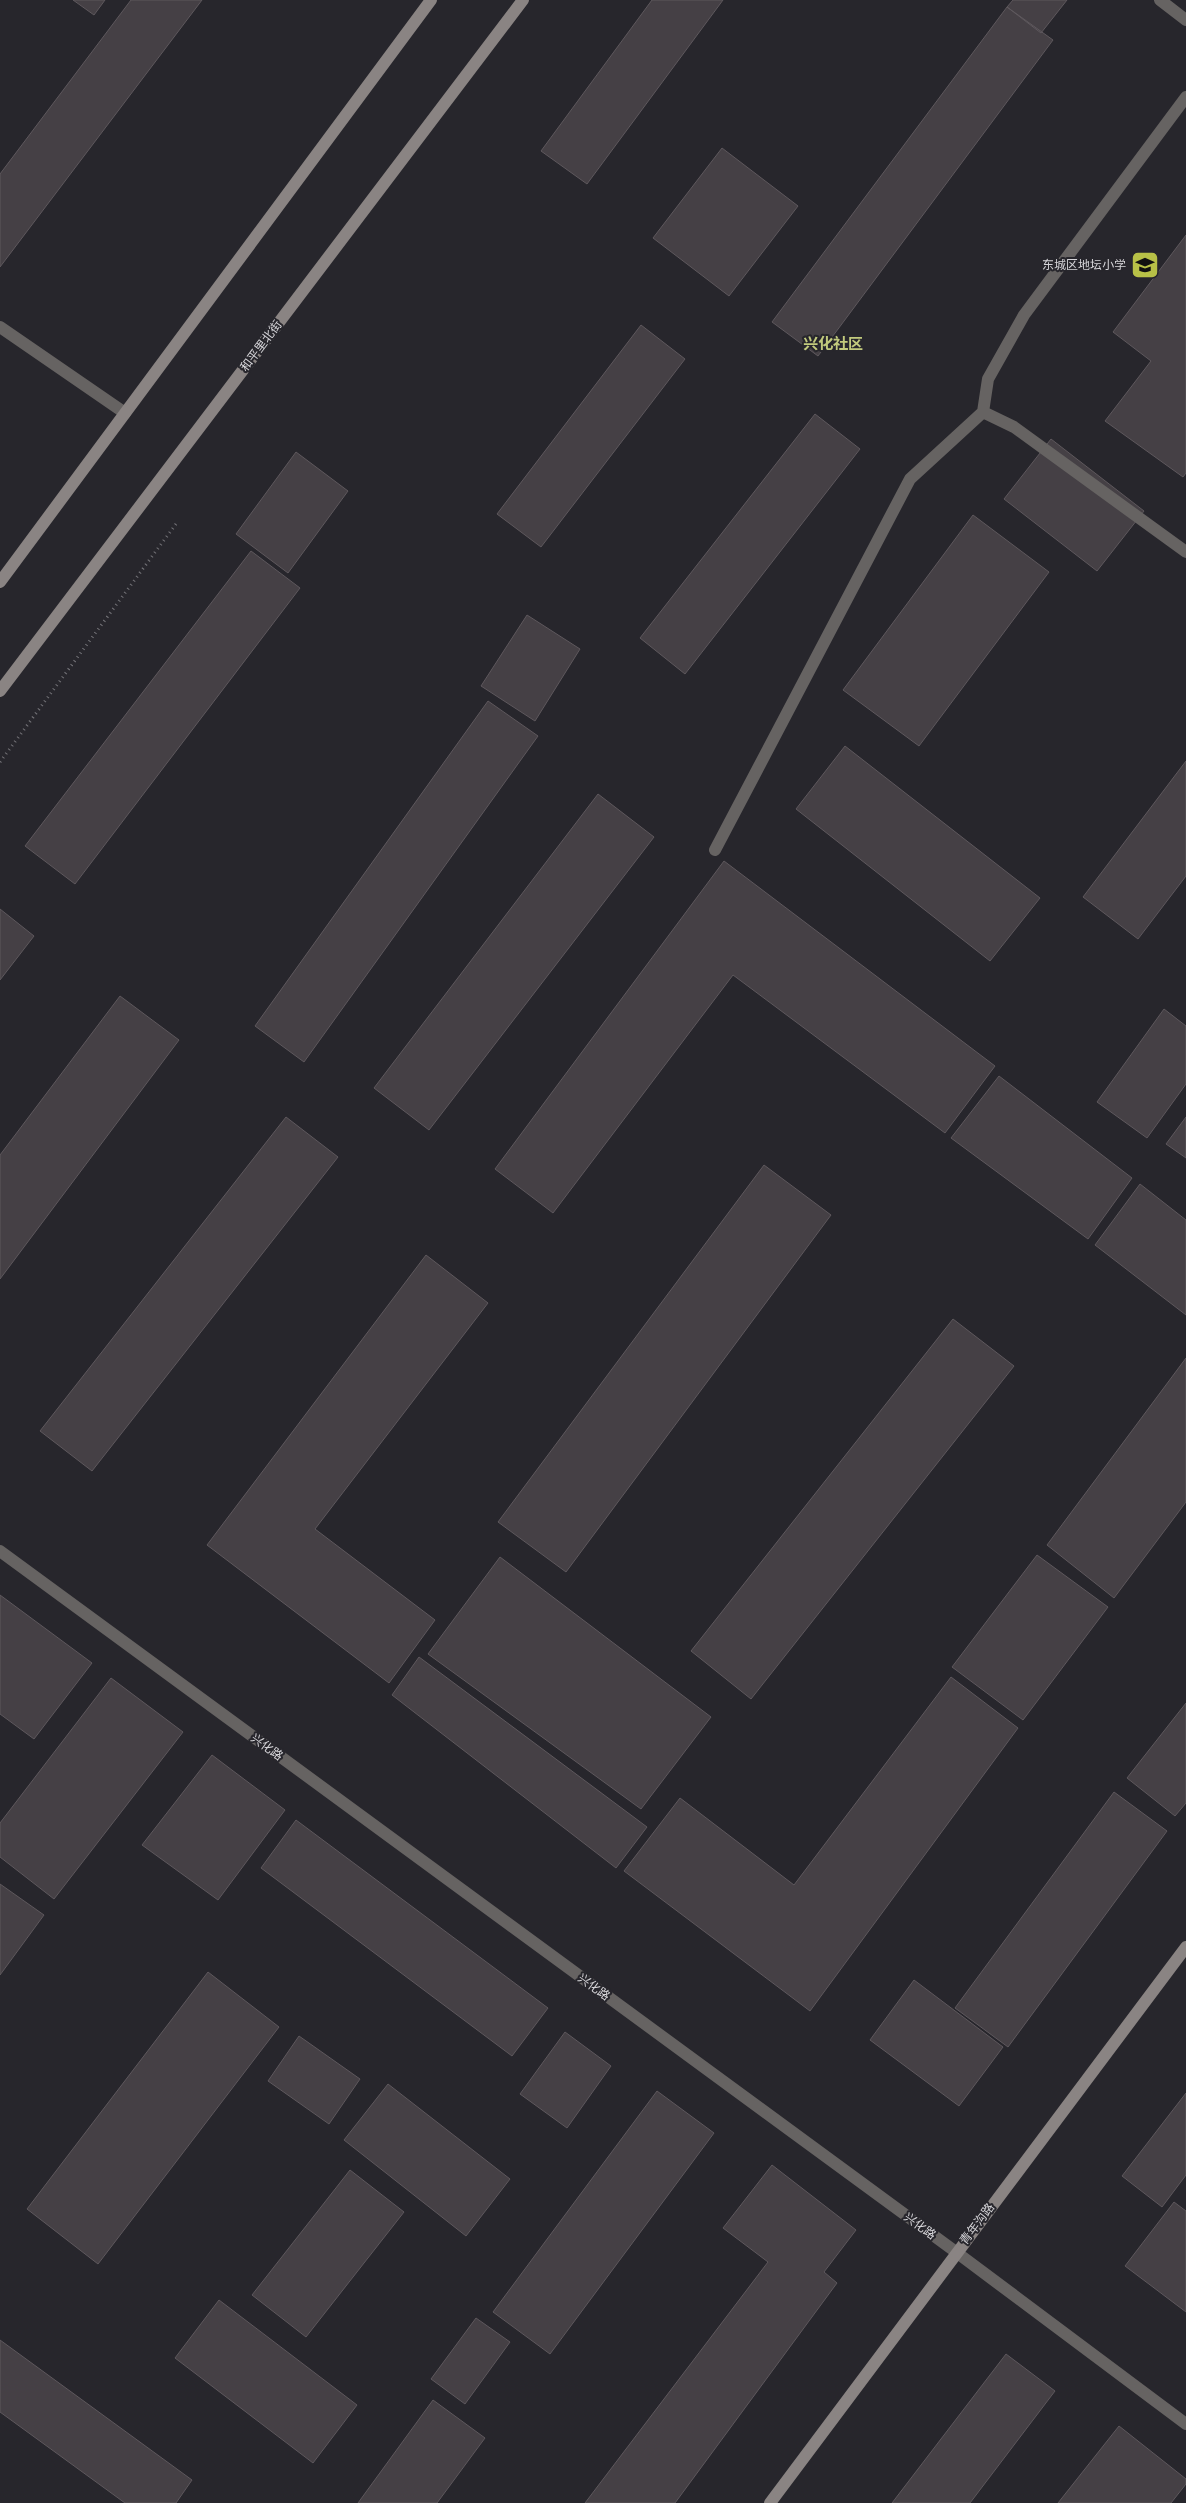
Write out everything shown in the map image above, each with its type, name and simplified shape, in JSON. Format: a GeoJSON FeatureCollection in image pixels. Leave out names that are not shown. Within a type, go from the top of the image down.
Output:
{"type":"FeatureCollection","features":[{"type":"Feature","properties":{"kind":"main road"},"geometry":{"type":"LineString","coordinates":[[0,582],[431,0]]}},
{"type":"Feature","properties":{"kind":"main road","name":"和平里北街"},"geometry":{"type":"LineString","coordinates":[[0,691],[522,0]]}},
{"type":"Feature","properties":{"kind":"main road","name":"青年沟路"},"geometry":{"type":"LineString","coordinates":[[770,2503],[1186,1946]]}},
{"type":"Feature","properties":{"kind":"street"},"geometry":{"type":"LineString","coordinates":[[1160,0],[1186,20]]}},
{"type":"Feature","properties":{"kind":"street"},"geometry":{"type":"LineString","coordinates":[[715,850],[910,479],[984,412],[988,379],[1024,316],[1186,97]]}},
{"type":"Feature","properties":{"kind":"street"},"geometry":{"type":"LineString","coordinates":[[0,327],[125,413]]}},
{"type":"Feature","properties":{"kind":"street"},"geometry":{"type":"LineString","coordinates":[[984,412],[1014,427],[1186,552]]}},
{"type":"Feature","properties":{"kind":"street","name":"兴化路"},"geometry":{"type":"LineString","coordinates":[[0,1551],[956,2252],[1186,2424]]}},
{"type":"Feature","properties":{"kind":"path"},"geometry":{"type":"LineString","coordinates":[[0,762],[176,524]]}},
{"type":"Feature","properties":{"kind":"building"},"geometry":{"type":"Polygon","coordinates":[[[73,0],[105,0],[94,15],[73,0]]]}},
{"type":"Feature","properties":{"kind":"building"},"geometry":{"type":"Polygon","coordinates":[[[131,0],[202,0],[0,267],[0,174],[131,0]]]}},
{"type":"Feature","properties":{"kind":"building"},"geometry":{"type":"Polygon","coordinates":[[[652,0],[723,0],[587,184],[541,151],[652,0]]]}},
{"type":"Feature","properties":{"kind":"building"},"geometry":{"type":"Polygon","coordinates":[[[1013,0],[1067,0],[1041,33],[1007,7],[1013,0]]]}},
{"type":"Feature","properties":{"kind":"building"},"geometry":{"type":"Polygon","coordinates":[[[1007,7],[1053,40],[818,356],[772,322],[1007,7]]]}},
{"type":"Feature","properties":{"kind":"building"},"geometry":{"type":"Polygon","coordinates":[[[722,148],[798,206],[729,296],[653,238],[722,148]]]}},
{"type":"Feature","properties":{"kind":"building"},"geometry":{"type":"Polygon","coordinates":[[[1186,235],[1186,473],[1183,477],[1105,421],[1151,361],[1113,332],[1186,235]]]}},
{"type":"Feature","properties":{"kind":"building"},"geometry":{"type":"Polygon","coordinates":[[[641,325],[685,359],[541,547],[497,514],[641,325]]]}},
{"type":"Feature","properties":{"kind":"building"},"geometry":{"type":"Polygon","coordinates":[[[815,414],[860,449],[685,674],[640,638],[815,414]]]}},
{"type":"Feature","properties":{"kind":"building"},"geometry":{"type":"Polygon","coordinates":[[[1051,439],[1144,511],[1097,571],[1004,499],[1051,439]]]}},
{"type":"Feature","properties":{"kind":"building"},"geometry":{"type":"Polygon","coordinates":[[[296,452],[348,491],[288,573],[236,534],[296,452]]]}},
{"type":"Feature","properties":{"kind":"building"},"geometry":{"type":"Polygon","coordinates":[[[973,515],[1049,572],[919,746],[843,690],[973,515]]]}},
{"type":"Feature","properties":{"kind":"building"},"geometry":{"type":"Polygon","coordinates":[[[251,551],[300,588],[75,884],[25,846],[251,551]]]}},
{"type":"Feature","properties":{"kind":"building"},"geometry":{"type":"Polygon","coordinates":[[[527,615],[580,649],[535,721],[481,686],[527,615]]]}},
{"type":"Feature","properties":{"kind":"building"},"geometry":{"type":"Polygon","coordinates":[[[488,701],[538,736],[304,1062],[255,1026],[488,701]]]}},
{"type":"Feature","properties":{"kind":"building"},"geometry":{"type":"Polygon","coordinates":[[[845,746],[1040,898],[990,961],[796,809],[845,746]]]}},
{"type":"Feature","properties":{"kind":"building"},"geometry":{"type":"Polygon","coordinates":[[[1186,761],[1186,876],[1138,939],[1083,897],[1186,761]]]}},
{"type":"Feature","properties":{"kind":"building"},"geometry":{"type":"Polygon","coordinates":[[[598,794],[654,837],[429,1130],[374,1088],[598,794]]]}},
{"type":"Feature","properties":{"kind":"building"},"geometry":{"type":"Polygon","coordinates":[[[724,861],[995,1066],[945,1133],[733,975],[553,1213],[495,1169],[724,861]]]}},
{"type":"Feature","properties":{"kind":"building"},"geometry":{"type":"Polygon","coordinates":[[[0,909],[34,936],[0,980],[0,909]]]}},
{"type":"Feature","properties":{"kind":"building"},"geometry":{"type":"Polygon","coordinates":[[[120,996],[179,1040],[0,1279],[0,1155],[120,996]]]}},
{"type":"Feature","properties":{"kind":"building"},"geometry":{"type":"Polygon","coordinates":[[[1164,1009],[1186,1026],[1186,1084],[1147,1138],[1097,1102],[1164,1009]]]}},
{"type":"Feature","properties":{"kind":"building"},"geometry":{"type":"Polygon","coordinates":[[[999,1076],[1132,1178],[1088,1239],[951,1138],[999,1076]]]}},
{"type":"Feature","properties":{"kind":"building"},"geometry":{"type":"Polygon","coordinates":[[[286,1117],[338,1157],[92,1471],[40,1431],[286,1117]]]}},
{"type":"Feature","properties":{"kind":"building"},"geometry":{"type":"Polygon","coordinates":[[[1186,1117],[1186,1158],[1166,1144],[1186,1117]]]}},
{"type":"Feature","properties":{"kind":"building"},"geometry":{"type":"Polygon","coordinates":[[[764,1165],[831,1215],[566,1572],[498,1522],[764,1165]]]}},
{"type":"Feature","properties":{"kind":"building"},"geometry":{"type":"Polygon","coordinates":[[[1140,1184],[1186,1220],[1186,1315],[1095,1245],[1140,1184]]]}},
{"type":"Feature","properties":{"kind":"building"},"geometry":{"type":"Polygon","coordinates":[[[426,1255],[488,1303],[315,1529],[435,1620],[389,1683],[207,1545],[426,1255]]]}},
{"type":"Feature","properties":{"kind":"building"},"geometry":{"type":"Polygon","coordinates":[[[953,1319],[1014,1366],[751,1699],[691,1651],[953,1319]]]}},
{"type":"Feature","properties":{"kind":"building"},"geometry":{"type":"Polygon","coordinates":[[[1186,1358],[1186,1502],[1114,1598],[1047,1545],[1186,1358]]]}},
{"type":"Feature","properties":{"kind":"building"},"geometry":{"type":"Polygon","coordinates":[[[1037,1555],[1108,1607],[1023,1720],[952,1667],[1037,1555]]]}},
{"type":"Feature","properties":{"kind":"building"},"geometry":{"type":"Polygon","coordinates":[[[500,1557],[711,1717],[641,1809],[428,1654],[500,1557]]]}},
{"type":"Feature","properties":{"kind":"building"},"geometry":{"type":"Polygon","coordinates":[[[0,1595],[92,1663],[34,1739],[0,1714],[0,1595]]]}},
{"type":"Feature","properties":{"kind":"building"},"geometry":{"type":"Polygon","coordinates":[[[419,1657],[647,1827],[616,1868],[392,1695],[419,1657]]]}},
{"type":"Feature","properties":{"kind":"building"},"geometry":{"type":"Polygon","coordinates":[[[951,1677],[1018,1728],[810,2011],[624,1871],[680,1798],[794,1885],[951,1677]]]}},
{"type":"Feature","properties":{"kind":"building"},"geometry":{"type":"Polygon","coordinates":[[[111,1678],[183,1732],[54,1899],[0,1857],[0,1823],[111,1678]]]}},
{"type":"Feature","properties":{"kind":"building"},"geometry":{"type":"Polygon","coordinates":[[[1186,1703],[1186,1803],[1175,1816],[1127,1778],[1186,1703]]]}},
{"type":"Feature","properties":{"kind":"building"},"geometry":{"type":"Polygon","coordinates":[[[212,1755],[285,1810],[218,1900],[142,1845],[212,1755]]]}},
{"type":"Feature","properties":{"kind":"building"},"geometry":{"type":"Polygon","coordinates":[[[1114,1792],[1167,1831],[1008,2047],[955,2008],[1114,1792]]]}},
{"type":"Feature","properties":{"kind":"building"},"geometry":{"type":"Polygon","coordinates":[[[296,1820],[548,2008],[512,2056],[261,1868],[296,1820]]]}},
{"type":"Feature","properties":{"kind":"building"},"geometry":{"type":"Polygon","coordinates":[[[0,1884],[44,1915],[0,1975],[0,1884]]]}},
{"type":"Feature","properties":{"kind":"building"},"geometry":{"type":"Polygon","coordinates":[[[208,1972],[279,2027],[98,2264],[27,2209],[208,1972]]]}},
{"type":"Feature","properties":{"kind":"building"},"geometry":{"type":"Polygon","coordinates":[[[914,1980],[1003,2047],[959,2106],[870,2040],[914,1980]]]}},
{"type":"Feature","properties":{"kind":"building"},"geometry":{"type":"Polygon","coordinates":[[[565,2032],[611,2066],[567,2128],[520,2094],[565,2032]]]}},
{"type":"Feature","properties":{"kind":"building"},"geometry":{"type":"Polygon","coordinates":[[[299,2036],[360,2079],[329,2124],[268,2081],[299,2036]]]}},
{"type":"Feature","properties":{"kind":"building"},"geometry":{"type":"Polygon","coordinates":[[[388,2084],[510,2179],[466,2236],[344,2140],[388,2084]]]}},
{"type":"Feature","properties":{"kind":"building"},"geometry":{"type":"Polygon","coordinates":[[[657,2091],[714,2133],[550,2354],[493,2312],[657,2091]]]}},
{"type":"Feature","properties":{"kind":"building"},"geometry":{"type":"Polygon","coordinates":[[[1186,2093],[1186,2175],[1162,2207],[1122,2176],[1186,2093]]]}},
{"type":"Feature","properties":{"kind":"building"},"geometry":{"type":"Polygon","coordinates":[[[772,2165],[856,2230],[824,2272],[837,2283],[675,2503],[585,2503],[768,2262],[723,2228],[772,2165]]]}},
{"type":"Feature","properties":{"kind":"building"},"geometry":{"type":"Polygon","coordinates":[[[350,2170],[404,2212],[306,2337],[252,2295],[350,2170]]]}},
{"type":"Feature","properties":{"kind":"building"},"geometry":{"type":"Polygon","coordinates":[[[1174,2202],[1186,2211],[1186,2312],[1125,2266],[1174,2202]]]}},
{"type":"Feature","properties":{"kind":"building"},"geometry":{"type":"Polygon","coordinates":[[[219,2300],[357,2405],[313,2463],[175,2358],[219,2300]]]}},
{"type":"Feature","properties":{"kind":"building"},"geometry":{"type":"Polygon","coordinates":[[[476,2318],[510,2342],[465,2404],[431,2379],[476,2318]]]}},
{"type":"Feature","properties":{"kind":"building"},"geometry":{"type":"Polygon","coordinates":[[[0,2340],[192,2480],[176,2503],[125,2503],[0,2412],[0,2340]]]}},
{"type":"Feature","properties":{"kind":"building"},"geometry":{"type":"Polygon","coordinates":[[[1006,2354],[1055,2391],[970,2503],[892,2503],[1006,2354]]]}},
{"type":"Feature","properties":{"kind":"building"},"geometry":{"type":"Polygon","coordinates":[[[433,2400],[485,2438],[437,2503],[358,2503],[433,2400]]]}},
{"type":"Feature","properties":{"kind":"building"},"geometry":{"type":"Polygon","coordinates":[[[1119,2426],[1186,2479],[1186,2484],[1171,2503],[1058,2503],[1119,2426]]]}},
{"type":"Feature","properties":{"kind":"place","name":"东城区地坛小学"},"geometry":{"type":"Point","coordinates":[1145,265]}},
{"type":"Feature","properties":{"kind":"district","name":"兴化社区"},"geometry":{"type":"Point","coordinates":[833,344]}}]}
